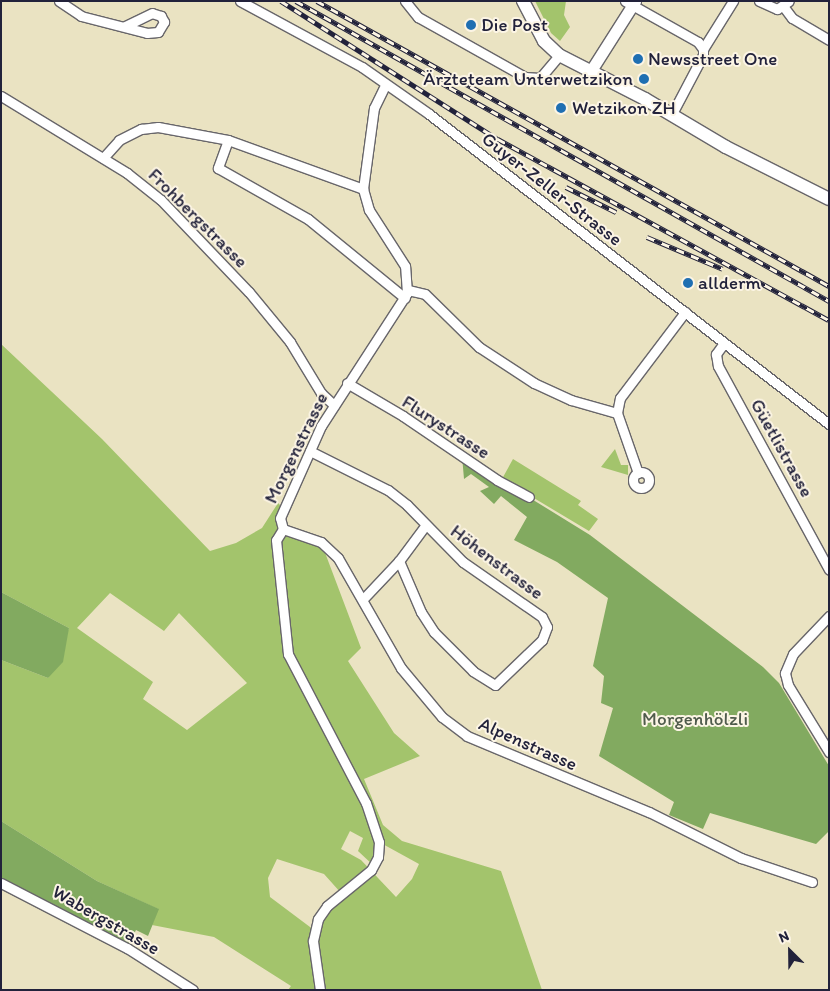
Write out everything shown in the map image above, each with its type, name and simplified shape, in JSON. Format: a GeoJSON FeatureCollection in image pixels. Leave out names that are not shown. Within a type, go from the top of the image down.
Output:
{"type":"FeatureCollection","features":[{"type":"Feature","properties":{"kind":"main road"},"geometry":{"type":"LineString","coordinates":[[523,1],[544,41],[559,55],[645,99],[726,147],[829,199]]}},
{"type":"Feature","properties":{"kind":"main road"},"geometry":{"type":"LineString","coordinates":[[645,99],[657,100],[829,192]]}},
{"type":"Feature","properties":{"kind":"street"},"geometry":{"type":"LineString","coordinates":[[59,1],[71,12],[125,26]]}},
{"type":"Feature","properties":{"kind":"street","name":"Guyer-Zeller-Strasse"},"geometry":{"type":"LineString","coordinates":[[240,1],[362,67],[385,85],[429,114],[829,424]]}},
{"type":"Feature","properties":{"kind":"street"},"geometry":{"type":"LineString","coordinates":[[405,1],[418,17],[525,78],[540,78],[559,55]]}},
{"type":"Feature","properties":{"kind":"street"},"geometry":{"type":"LineString","coordinates":[[674,110],[688,86],[703,49],[733,1]]}},
{"type":"Feature","properties":{"kind":"street"},"geometry":{"type":"LineString","coordinates":[[759,1],[772,8],[786,4],[792,18],[829,40]]}},
{"type":"Feature","properties":{"kind":"street"},"geometry":{"type":"LineString","coordinates":[[590,72],[631,3],[698,42],[703,49]]}},
{"type":"Feature","properties":{"kind":"street"},"geometry":{"type":"LineString","coordinates":[[385,85],[374,108],[364,189],[369,210],[405,266],[407,294]]}},
{"type":"Feature","properties":{"kind":"street","name":"Frohbergstrasse"},"geometry":{"type":"LineString","coordinates":[[1,96],[103,158],[161,200],[248,292],[290,342],[321,393],[334,405]]}},
{"type":"Feature","properties":{"kind":"street"},"geometry":{"type":"LineString","coordinates":[[103,158],[119,140],[141,129],[158,127],[228,140],[364,189]]}},
{"type":"Feature","properties":{"kind":"street"},"geometry":{"type":"LineString","coordinates":[[228,140],[218,168],[308,219],[407,294],[428,296],[479,347],[534,384],[571,400],[618,413]]}},
{"type":"Feature","properties":{"kind":"street","name":"Morgenstrasse"},"geometry":{"type":"LineString","coordinates":[[320,990],[313,941],[318,919],[327,906],[371,870],[378,857],[379,842],[366,803],[288,654],[276,540],[283,529],[280,518],[310,451],[334,405],[380,331],[407,294]]}},
{"type":"Feature","properties":{"kind":"street"},"geometry":{"type":"LineString","coordinates":[[638,473],[618,413],[620,398],[628,383],[685,312]]}},
{"type":"Feature","properties":{"kind":"street","name":"Güetlistrasse"},"geometry":{"type":"LineString","coordinates":[[724,343],[716,354],[718,366],[829,570]]}},
{"type":"Feature","properties":{"kind":"street","name":"Flurystrasse"},"geometry":{"type":"LineString","coordinates":[[347,384],[403,416],[497,480],[529,497]]}},
{"type":"Feature","properties":{"kind":"street","name":"Höhenstrasse"},"geometry":{"type":"LineString","coordinates":[[310,451],[388,490],[407,506],[463,562],[542,617],[547,627],[542,640],[495,685],[473,671],[434,632],[421,612],[399,561]]}},
{"type":"Feature","properties":{"kind":"street","name":"Höhenstrasse"},"geometry":{"type":"LineString","coordinates":[[364,598],[399,561],[425,526]]}},
{"type":"Feature","properties":{"kind":"street","name":"Alpenstrasse"},"geometry":{"type":"LineString","coordinates":[[283,529],[321,542],[330,548],[364,598],[401,668],[417,690],[442,717],[468,736],[649,812],[741,858],[812,882]]}},
{"type":"Feature","properties":{"kind":"street"},"geometry":{"type":"LineString","coordinates":[[829,616],[793,654],[785,673],[788,684],[829,752]]}},
{"type":"Feature","properties":{"kind":"street","name":"Wabergstrasse"},"geometry":{"type":"LineString","coordinates":[[1,883],[127,948],[193,990]]}},
{"type":"Feature","properties":{"kind":"green space"},"geometry":{"type":"Polygon","coordinates":[[[535,1],[566,1],[564,15],[570,27],[560,41],[551,33],[535,1]]]}},
{"type":"Feature","properties":{"kind":"green space"},"geometry":{"type":"Polygon","coordinates":[[[1,344],[102,439],[210,551],[236,543],[262,528],[278,503],[284,509],[280,524],[321,542],[361,648],[348,661],[394,733],[420,756],[364,779],[383,825],[402,841],[501,871],[542,990],[288,990],[291,986],[214,937],[152,925],[158,909],[97,881],[1,821],[1,660],[48,678],[69,628],[1,592],[1,344]],[[110,593],[77,628],[153,682],[143,699],[187,730],[247,683],[179,613],[164,631],[110,593]],[[350,831],[341,849],[361,860],[396,897],[412,879],[419,864],[379,842],[374,866],[358,851],[363,838],[350,831]],[[277,859],[268,878],[270,897],[314,930],[341,893],[324,874],[277,859]]]}},
{"type":"Feature","properties":{"kind":"green space"},"geometry":{"type":"Polygon","coordinates":[[[615,449],[621,465],[628,465],[628,475],[601,467],[615,449]]]}},
{"type":"Feature","properties":{"kind":"green space","name":"Morgenhölzli"},"geometry":{"type":"Polygon","coordinates":[[[462,456],[590,535],[763,667],[779,683],[829,766],[829,831],[816,844],[710,813],[703,829],[669,815],[674,802],[599,756],[613,708],[601,703],[604,676],[593,666],[608,598],[557,562],[514,540],[527,517],[501,496],[494,504],[480,491],[489,487],[471,474],[464,479],[462,456]]]}},
{"type":"Feature","properties":{"kind":"green space"},"geometry":{"type":"Polygon","coordinates":[[[513,459],[581,501],[578,505],[598,519],[589,531],[502,479],[513,459]]]}},
{"type":"Feature","properties":{"kind":"green space"},"geometry":{"type":"Polygon","coordinates":[[[1,592],[69,628],[63,662],[48,678],[1,660],[1,592]]]}},
{"type":"Feature","properties":{"kind":"green space"},"geometry":{"type":"Polygon","coordinates":[[[1,821],[97,881],[159,909],[148,936],[136,930],[127,948],[1,883],[1,821]]]}},
{"type":"Feature","properties":{"kind":"railway"},"geometry":{"type":"LineString","coordinates":[[281,1],[498,139],[829,320]]}},
{"type":"Feature","properties":{"kind":"railway"},"geometry":{"type":"LineString","coordinates":[[296,1],[829,301]]}},
{"type":"Feature","properties":{"kind":"railway"},"geometry":{"type":"LineString","coordinates":[[317,1],[829,286]]}},
{"type":"Feature","properties":{"kind":"railway"},"geometry":{"type":"LineString","coordinates":[[566,187],[616,212]]}},
{"type":"Feature","properties":{"kind":"railway"},"geometry":{"type":"LineString","coordinates":[[647,237],[723,269]]}},
{"type":"Feature","properties":{"kind":"place","name":"Die Post"},"geometry":{"type":"Point","coordinates":[471,25]}},
{"type":"Feature","properties":{"kind":"place","name":"Newsstreet One"},"geometry":{"type":"Point","coordinates":[638,59]}},
{"type":"Feature","properties":{"kind":"place","name":"Ärzteteam Unterwetzikon"},"geometry":{"type":"Point","coordinates":[644,79]}},
{"type":"Feature","properties":{"kind":"place","name":"Wetzikon ZH"},"geometry":{"type":"Point","coordinates":[561,108]}},
{"type":"Feature","properties":{"kind":"place","name":"allderm"},"geometry":{"type":"Point","coordinates":[688,283]}}]}
